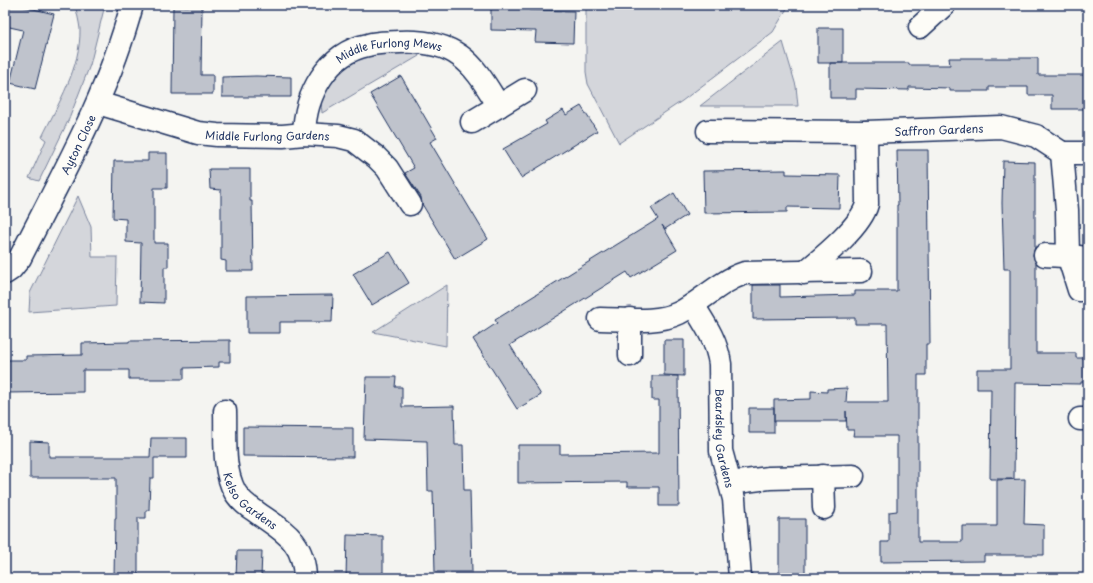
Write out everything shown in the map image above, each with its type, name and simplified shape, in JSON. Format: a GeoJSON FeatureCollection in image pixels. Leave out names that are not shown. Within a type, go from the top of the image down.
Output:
{"type":"FeatureCollection","features":[{"type":"Feature","properties":{"kind":"street","name":"Ayton Close"},"geometry":{"type":"LineString","coordinates":[[5,273],[11,269],[20,258],[98,103],[118,54],[132,5]]}},
{"type":"Feature","properties":{"kind":"street"},"geometry":{"type":"LineString","coordinates":[[920,27],[944,5]]}},
{"type":"Feature","properties":{"kind":"street","name":"Middle Furlong Mews"},"geometry":{"type":"LineString","coordinates":[[304,134],[311,95],[323,74],[335,61],[368,44],[408,42],[442,46],[460,56],[473,68],[499,106]]}},
{"type":"Feature","properties":{"kind":"street"},"geometry":{"type":"LineString","coordinates":[[472,122],[525,90]]}},
{"type":"Feature","properties":{"kind":"street","name":"Middle Furlong Gardens"},"geometry":{"type":"LineString","coordinates":[[98,103],[198,133],[283,136],[304,134],[338,136],[354,140],[376,157],[387,168],[410,204]]}},
{"type":"Feature","properties":{"kind":"street","name":"Saffron Gardens"},"geometry":{"type":"LineString","coordinates":[[708,130],[866,132],[1001,127],[1036,136],[1062,153]]}},
{"type":"Feature","properties":{"kind":"street"},"geometry":{"type":"LineString","coordinates":[[804,273],[846,234],[865,213],[867,204],[866,132]]}},
{"type":"Feature","properties":{"kind":"street"},"geometry":{"type":"LineString","coordinates":[[1079,290],[1078,256],[1067,210],[1062,153],[1088,153]]}},
{"type":"Feature","properties":{"kind":"street"},"geometry":{"type":"LineString","coordinates":[[1045,255],[1078,256]]}},
{"type":"Feature","properties":{"kind":"street"},"geometry":{"type":"LineString","coordinates":[[600,319],[657,319],[678,313],[693,305],[728,281],[745,273],[862,271]]}},
{"type":"Feature","properties":{"kind":"street","name":"Beardsley Gardens"},"geometry":{"type":"LineString","coordinates":[[693,305],[716,343],[719,354],[721,451],[734,499],[740,578]]}},
{"type":"Feature","properties":{"kind":"street"},"geometry":{"type":"LineString","coordinates":[[630,319],[630,355]]}},
{"type":"Feature","properties":{"kind":"street","name":"Kelso Gardens"},"geometry":{"type":"LineString","coordinates":[[225,411],[227,471],[230,481],[236,493],[245,504],[284,531],[295,544],[302,554],[305,578]]}},
{"type":"Feature","properties":{"kind":"street"},"geometry":{"type":"LineString","coordinates":[[823,476],[824,508]]}},
{"type":"Feature","properties":{"kind":"street"},"geometry":{"type":"LineString","coordinates":[[730,483],[769,478],[853,476]]}},
{"type":"Feature","properties":{"kind":"shaded area"},"geometry":{"type":"Polygon","coordinates":[[[75,5],[105,5],[90,65],[69,119],[39,181],[29,178],[46,140],[42,137],[67,85],[77,57],[80,29],[75,5]]]}},
{"type":"Feature","properties":{"kind":"shaded area"},"geometry":{"type":"Polygon","coordinates":[[[586,5],[789,5],[773,32],[682,101],[619,143],[588,84],[586,72],[586,5]]]}},
{"type":"Feature","properties":{"kind":"shaded area"},"geometry":{"type":"Polygon","coordinates":[[[783,42],[796,86],[798,106],[700,106],[783,42]]]}},
{"type":"Feature","properties":{"kind":"shaded area"},"geometry":{"type":"Polygon","coordinates":[[[417,52],[419,56],[322,113],[321,103],[324,92],[338,70],[347,63],[376,54],[417,52]]]}},
{"type":"Feature","properties":{"kind":"shaded area"},"geometry":{"type":"Polygon","coordinates":[[[78,196],[91,227],[92,257],[117,257],[116,306],[29,312],[30,293],[78,196]]]}},
{"type":"Feature","properties":{"kind":"shaded area"},"geometry":{"type":"Polygon","coordinates":[[[447,285],[446,346],[373,332],[447,285]]]}},
{"type":"Feature","properties":{"kind":"building"},"geometry":{"type":"Polygon","coordinates":[[[5,5],[17,5],[54,14],[35,89],[10,83],[23,30],[5,26],[5,5]]]}},
{"type":"Feature","properties":{"kind":"building"},"geometry":{"type":"Polygon","coordinates":[[[491,5],[530,5],[529,10],[574,11],[573,43],[535,42],[536,31],[491,30],[491,5]]]}},
{"type":"Feature","properties":{"kind":"building"},"geometry":{"type":"Polygon","coordinates":[[[173,6],[202,6],[201,75],[213,75],[213,94],[172,94],[173,6]]]}},
{"type":"Feature","properties":{"kind":"building"},"geometry":{"type":"Polygon","coordinates":[[[818,28],[843,28],[843,63],[818,63],[818,28]]]}},
{"type":"Feature","properties":{"kind":"building"},"geometry":{"type":"Polygon","coordinates":[[[949,58],[1038,58],[1038,75],[1088,75],[1088,109],[1052,109],[1052,95],[1028,95],[1028,87],[989,87],[989,91],[950,91],[950,88],[909,87],[909,90],[856,89],[856,98],[830,98],[830,63],[909,63],[909,65],[950,65],[949,58]]]}},
{"type":"Feature","properties":{"kind":"building"},"geometry":{"type":"Polygon","coordinates":[[[401,76],[437,138],[430,142],[488,239],[455,259],[422,204],[421,197],[405,173],[414,168],[370,94],[401,76]]]}},
{"type":"Feature","properties":{"kind":"building"},"geometry":{"type":"Polygon","coordinates":[[[222,77],[291,77],[291,97],[222,97],[222,77]]]}},
{"type":"Feature","properties":{"kind":"building"},"geometry":{"type":"Polygon","coordinates":[[[581,106],[597,131],[521,178],[503,149],[547,124],[545,121],[563,110],[566,115],[581,106]]]}},
{"type":"Feature","properties":{"kind":"building"},"geometry":{"type":"Polygon","coordinates":[[[897,150],[928,150],[930,344],[926,344],[926,375],[918,375],[918,542],[962,542],[962,526],[997,526],[997,480],[1025,479],[1024,524],[1044,525],[1044,555],[984,555],[984,561],[881,562],[881,542],[889,542],[889,512],[897,511],[897,436],[853,436],[854,430],[847,430],[846,411],[846,421],[774,421],[774,400],[811,399],[811,391],[827,392],[827,389],[847,388],[846,402],[888,402],[887,324],[855,324],[855,318],[753,319],[753,285],[780,285],[780,297],[855,295],[855,291],[897,291],[897,150]]]}},
{"type":"Feature","properties":{"kind":"building"},"geometry":{"type":"Polygon","coordinates":[[[148,153],[167,153],[167,188],[154,188],[154,243],[168,243],[168,267],[164,267],[164,303],[140,302],[141,243],[126,242],[126,219],[113,218],[114,161],[148,161],[148,153]]]}},
{"type":"Feature","properties":{"kind":"building"},"geometry":{"type":"Polygon","coordinates":[[[1003,161],[1035,162],[1035,247],[1033,255],[1036,263],[1036,353],[1076,353],[1076,358],[1088,358],[1088,382],[1081,382],[1081,384],[1015,383],[1014,479],[990,479],[991,389],[977,389],[977,369],[1010,369],[1010,269],[1004,269],[1002,203],[1003,161]]]}},
{"type":"Feature","properties":{"kind":"building"},"geometry":{"type":"Polygon","coordinates":[[[209,169],[250,169],[253,271],[226,271],[226,261],[221,260],[221,190],[210,189],[209,169]]]}},
{"type":"Feature","properties":{"kind":"building"},"geometry":{"type":"Polygon","coordinates":[[[786,170],[786,174],[840,175],[839,208],[787,207],[787,212],[704,213],[703,171],[786,170]]]}},
{"type":"Feature","properties":{"kind":"building"},"geometry":{"type":"Polygon","coordinates":[[[674,193],[687,215],[665,229],[662,225],[677,250],[631,278],[627,272],[510,345],[541,395],[517,409],[473,339],[497,323],[495,320],[658,219],[651,208],[674,193]]]}},
{"type":"Feature","properties":{"kind":"building"},"geometry":{"type":"Polygon","coordinates":[[[390,252],[409,283],[372,305],[353,274],[390,252]]]}},
{"type":"Feature","properties":{"kind":"building"},"geometry":{"type":"Polygon","coordinates":[[[333,295],[332,322],[280,322],[280,333],[247,333],[247,296],[333,295]]]}},
{"type":"Feature","properties":{"kind":"building"},"geometry":{"type":"Polygon","coordinates":[[[230,340],[230,362],[219,362],[219,367],[184,368],[184,379],[129,379],[129,370],[83,370],[83,392],[5,393],[5,360],[26,360],[26,356],[82,355],[82,343],[230,340]]]}},
{"type":"Feature","properties":{"kind":"building"},"geometry":{"type":"Polygon","coordinates":[[[664,340],[684,340],[684,376],[664,375],[664,340]]]}},
{"type":"Feature","properties":{"kind":"building"},"geometry":{"type":"Polygon","coordinates":[[[652,376],[678,376],[679,506],[659,506],[659,487],[627,487],[627,482],[518,483],[518,445],[560,445],[560,454],[659,453],[659,400],[652,400],[652,376]]]}},
{"type":"Feature","properties":{"kind":"building"},"geometry":{"type":"Polygon","coordinates":[[[366,377],[396,377],[395,387],[402,387],[402,407],[454,406],[455,445],[463,445],[464,490],[470,490],[472,572],[435,572],[433,491],[428,491],[427,441],[364,439],[366,377]]]}},
{"type":"Feature","properties":{"kind":"building"},"geometry":{"type":"Polygon","coordinates":[[[749,408],[774,408],[774,433],[749,433],[749,408]]]}},
{"type":"Feature","properties":{"kind":"building"},"geometry":{"type":"Polygon","coordinates":[[[243,427],[353,428],[353,457],[243,456],[243,427]]]}},
{"type":"Feature","properties":{"kind":"building"},"geometry":{"type":"Polygon","coordinates":[[[151,438],[187,438],[187,458],[154,458],[154,478],[150,478],[149,510],[146,510],[146,518],[138,518],[138,578],[114,578],[116,478],[30,478],[30,441],[49,442],[49,457],[150,457],[151,438]]]}},
{"type":"Feature","properties":{"kind":"building"},"geometry":{"type":"Polygon","coordinates":[[[779,519],[805,519],[805,578],[779,578],[779,519]]]}},
{"type":"Feature","properties":{"kind":"building"},"geometry":{"type":"Polygon","coordinates":[[[347,535],[383,536],[383,573],[377,574],[377,578],[346,578],[347,535]]]}},
{"type":"Feature","properties":{"kind":"building"},"geometry":{"type":"Polygon","coordinates":[[[237,551],[262,551],[261,578],[236,578],[237,551]]]}}]}
